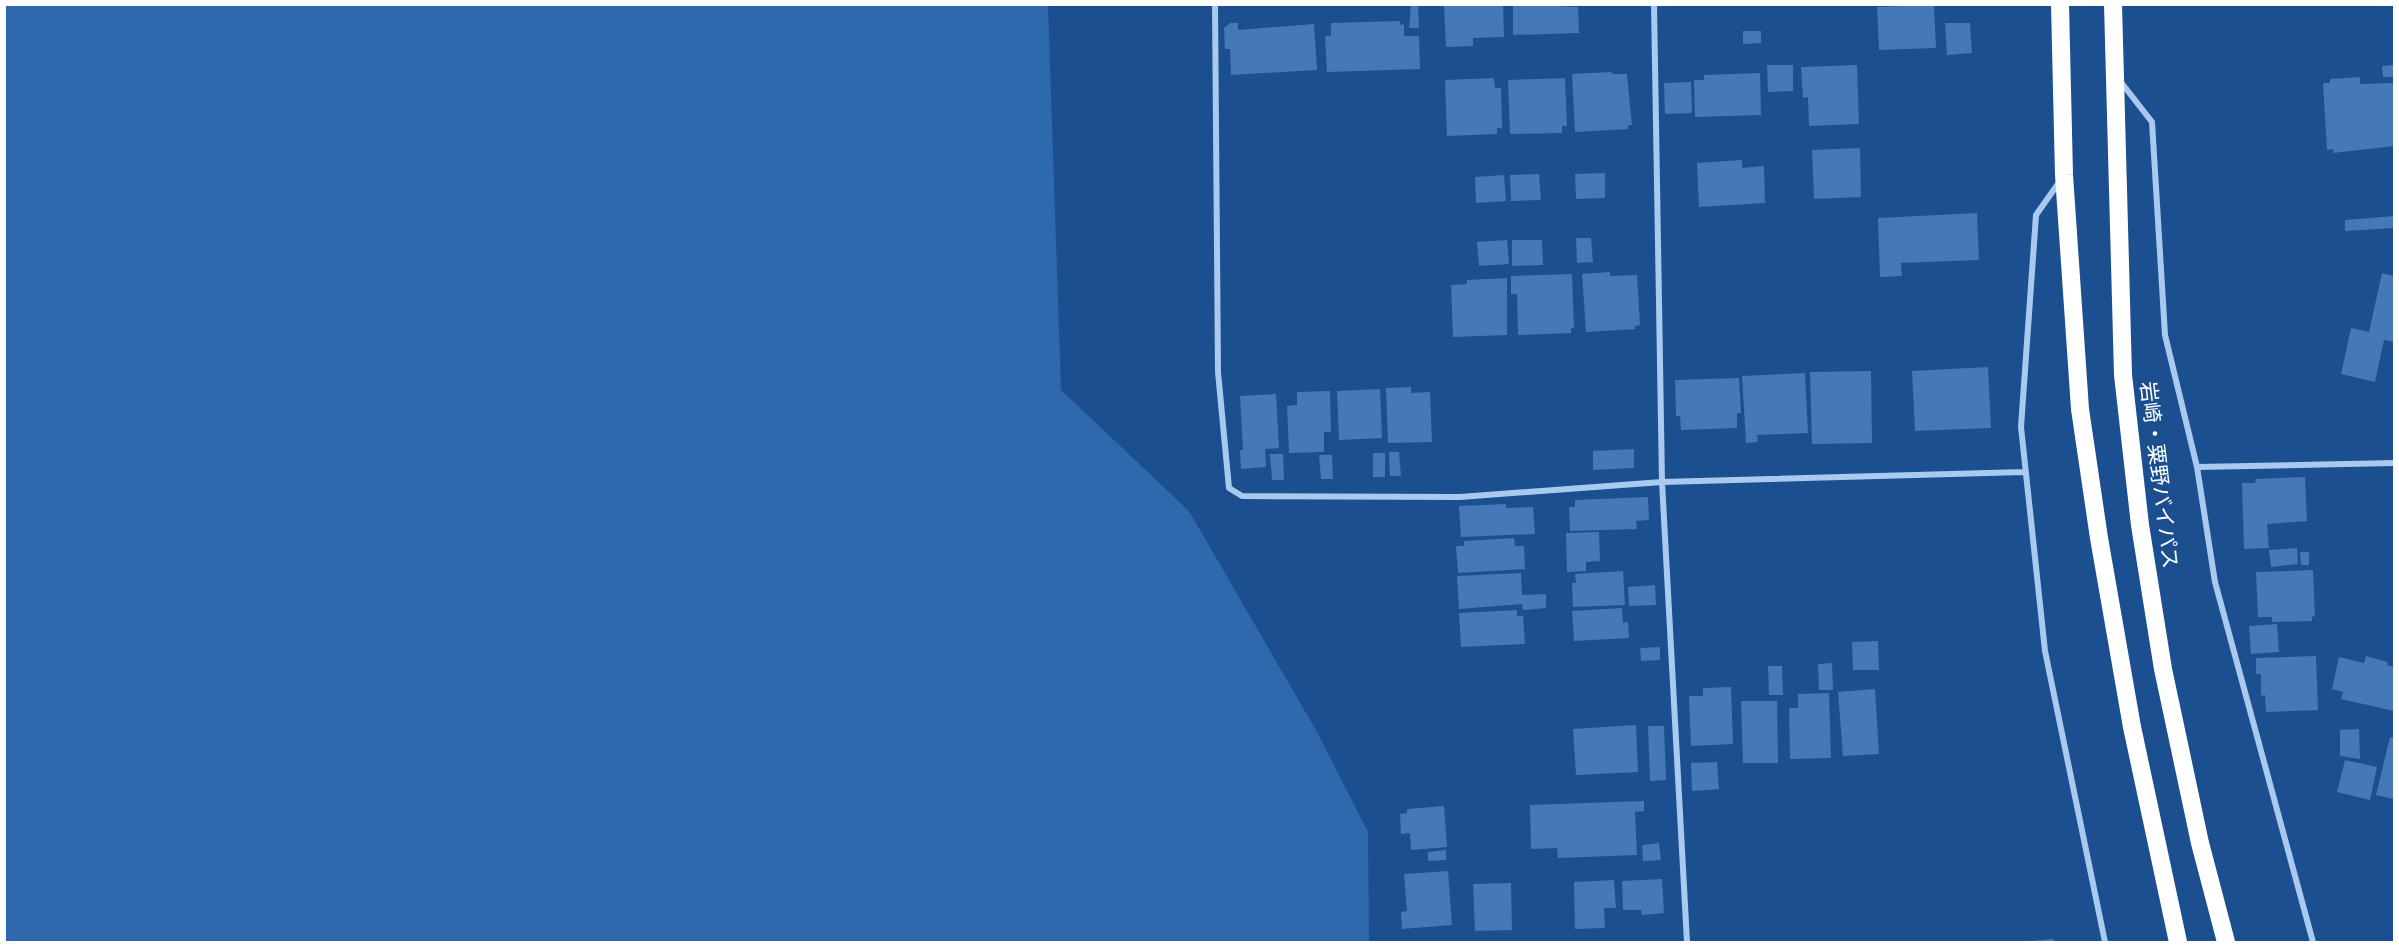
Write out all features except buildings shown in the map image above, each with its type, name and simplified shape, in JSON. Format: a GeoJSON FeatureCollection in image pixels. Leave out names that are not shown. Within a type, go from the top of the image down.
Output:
{"type":"FeatureCollection","features":[{"type":"Feature","properties":{"kind":"highway"},"geometry":{"type":"LineString","coordinates":[[2060,4],[2064,175],[2080,409],[2099,538],[2132,727],[2178,942]]}},
{"type":"Feature","properties":{"kind":"highway","name":"岩崎・粟野バイパス"},"geometry":{"type":"LineString","coordinates":[[2113,4],[2123,375],[2140,525],[2163,669],[2200,843],[2226,942]]}},
{"type":"Feature","properties":{"kind":"street"},"geometry":{"type":"LineString","coordinates":[[1215,4],[1218,372],[1229,488],[1242,496],[1460,497],[1662,482],[2024,472]]}},
{"type":"Feature","properties":{"kind":"street"},"geometry":{"type":"LineString","coordinates":[[1654,4],[1662,482],[1687,942]]}},
{"type":"Feature","properties":{"kind":"street"},"geometry":{"type":"LineString","coordinates":[[2116,76],[2152,122],[2165,335],[2197,467],[2215,582],[2313,942]]}},
{"type":"Feature","properties":{"kind":"street"},"geometry":{"type":"LineString","coordinates":[[2064,175],[2036,215],[2021,428],[2045,651],[2105,942]]}},
{"type":"Feature","properties":{"kind":"street"},"geometry":{"type":"LineString","coordinates":[[2197,467],[2394,463]]}},
{"type":"Feature","properties":{"kind":"shaded area"},"geometry":{"type":"Polygon","coordinates":[[[5,4],[1048,5],[1061,390],[1189,511],[1317,732],[1368,832],[1369,942],[5,942],[5,4]]]}}]}
